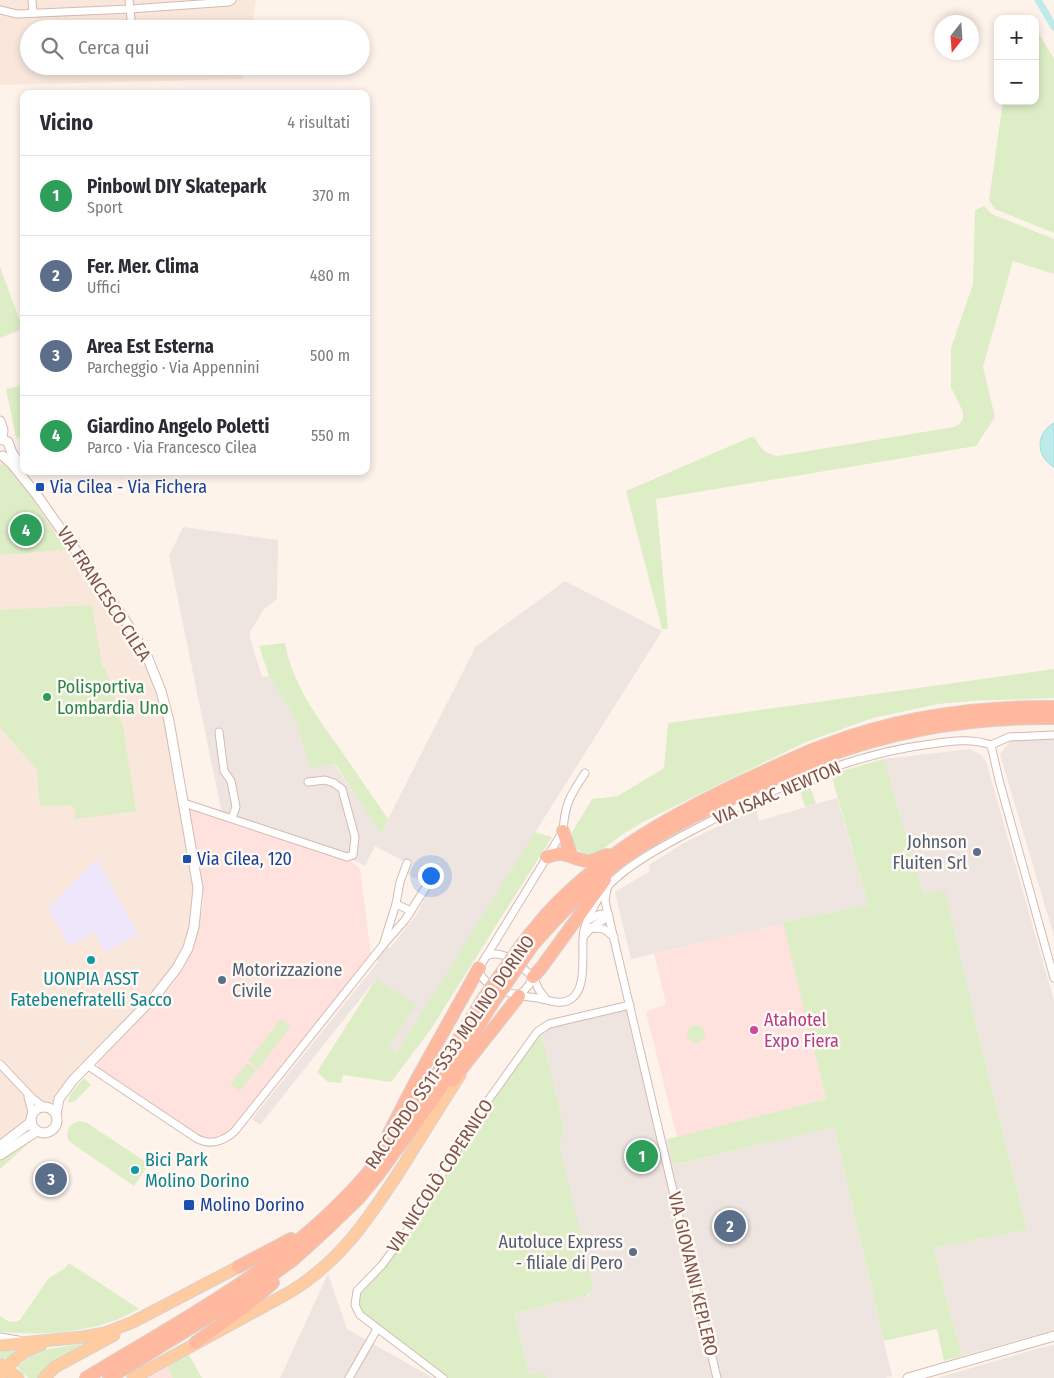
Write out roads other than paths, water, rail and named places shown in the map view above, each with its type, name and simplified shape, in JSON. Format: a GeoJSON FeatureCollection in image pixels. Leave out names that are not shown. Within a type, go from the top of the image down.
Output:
{"type":"FeatureCollection","features":[{"type":"Feature","properties":{"kind":"highway","name":"RACCORDO SS11-SS33 MOLINO DORINO"},"geometry":{"type":"LineString","coordinates":[[338,1205],[366,1175],[402,1128],[556,904],[624,848],[666,820],[704,799],[811,750],[848,737],[907,721],[944,714],[981,710],[1054,707]]}},
{"type":"Feature","properties":{"kind":"highway","name":"RACCORDO SS11-SS33 MOLINO DORINO"},"geometry":{"type":"LineString","coordinates":[[528,943],[617,863],[648,842],[686,820],[804,765],[900,734],[950,724],[1001,719],[1054,718]]}},
{"type":"Feature","properties":{"kind":"highway"},"geometry":{"type":"LineString","coordinates":[[563,832],[571,855]]}},
{"type":"Feature","properties":{"kind":"highway"},"geometry":{"type":"LineString","coordinates":[[533,977],[606,879],[648,842]]}},
{"type":"Feature","properties":{"kind":"highway"},"geometry":{"type":"LineString","coordinates":[[548,857],[560,853],[586,861],[595,860],[624,848]]}},
{"type":"Feature","properties":{"kind":"highway"},"geometry":{"type":"LineString","coordinates":[[350,1192],[385,1140],[482,962]]}},
{"type":"Feature","properties":{"kind":"highway"},"geometry":{"type":"LineString","coordinates":[[378,1175],[402,1151],[519,996]]}},
{"type":"Feature","properties":{"kind":"highway","name":"RACCORDO SS11-SS33 MOLINO DORINO"},"geometry":{"type":"LineString","coordinates":[[364,1191],[378,1175],[437,1094],[487,1002]]}},
{"type":"Feature","properties":{"kind":"highway"},"geometry":{"type":"LineString","coordinates":[[195,1343],[256,1298],[336,1229],[354,1209],[364,1191]]}},
{"type":"Feature","properties":{"kind":"highway"},"geometry":{"type":"LineString","coordinates":[[109,1378],[249,1292],[282,1268],[329,1228],[364,1191]]}},
{"type":"Feature","properties":{"kind":"highway"},"geometry":{"type":"LineString","coordinates":[[238,1267],[292,1238],[322,1214],[338,1205]]}},
{"type":"Feature","properties":{"kind":"highway"},"geometry":{"type":"LineString","coordinates":[[86,1378],[252,1276],[304,1236],[338,1205]]}},
{"type":"Feature","properties":{"kind":"main road"},"geometry":{"type":"LineString","coordinates":[[133,1378],[301,1286],[337,1256],[370,1217],[470,1060]]}},
{"type":"Feature","properties":{"kind":"main road"},"geometry":{"type":"LineString","coordinates":[[0,1344],[60,1340],[98,1335],[123,1327],[238,1267]]}},
{"type":"Feature","properties":{"kind":"main road"},"geometry":{"type":"LineString","coordinates":[[44,1378],[55,1367],[113,1336],[123,1327]]}},
{"type":"Feature","properties":{"kind":"main road"},"geometry":{"type":"LineString","coordinates":[[18,1378],[2,1370],[29,1348],[60,1340]]}},
{"type":"Feature","properties":{"kind":"street"},"geometry":{"type":"LineString","coordinates":[[32,0],[33,13]]}},
{"type":"Feature","properties":{"kind":"street"},"geometry":{"type":"LineString","coordinates":[[129,0],[131,20]]}},
{"type":"Feature","properties":{"kind":"street"},"geometry":{"type":"LineString","coordinates":[[0,10],[10,13],[33,13],[130,9],[229,2],[232,0]]}},
{"type":"Feature","properties":{"kind":"street","name":"VIA FRANCESCO CILEA"},"geometry":{"type":"LineString","coordinates":[[0,421],[3,430],[1,439],[8,442],[9,448],[20,464]]}},
{"type":"Feature","properties":{"kind":"street","name":"VIA FRANCESCO CILEA"},"geometry":{"type":"LineString","coordinates":[[9,448],[8,453],[2,457],[12,464],[20,474]]}},
{"type":"Feature","properties":{"kind":"street","name":"VIA FRANCESCO CILEA"},"geometry":{"type":"LineString","coordinates":[[21,475],[123,617],[147,656],[157,679],[165,705],[198,888],[196,921],[189,944],[177,968],[167,983],[87,1065],[61,1096],[56,1106],[56,1114]]}},
{"type":"Feature","properties":{"kind":"street","name":"VIA FRANCESCO CILEA"},"geometry":{"type":"LineString","coordinates":[[26,475],[36,494]]}},
{"type":"Feature","properties":{"kind":"street"},"geometry":{"type":"LineString","coordinates":[[219,732],[224,771],[231,781],[236,807],[232,818]]}},
{"type":"Feature","properties":{"kind":"street"},"geometry":{"type":"LineString","coordinates":[[1054,735],[1008,736],[991,745],[1054,978]]}},
{"type":"Feature","properties":{"kind":"street","name":"VIA ISAAC NEWTON"},"geometry":{"type":"LineString","coordinates":[[546,1000],[563,1002],[571,999],[576,994],[581,982],[583,938],[588,920],[600,897],[625,871],[673,841],[775,790],[824,770],[906,747],[963,740],[991,745]]}},
{"type":"Feature","properties":{"kind":"street"},"geometry":{"type":"LineString","coordinates":[[546,1000],[506,992],[486,980],[480,973],[482,962],[563,832],[564,810],[571,794],[585,772]]}},
{"type":"Feature","properties":{"kind":"street"},"geometry":{"type":"LineString","coordinates":[[184,803],[347,857],[353,855],[355,837],[342,789],[334,783],[325,780],[308,782]]}},
{"type":"Feature","properties":{"kind":"street"},"geometry":{"type":"LineString","coordinates":[[383,945],[407,863]]}},
{"type":"Feature","properties":{"kind":"street"},"geometry":{"type":"LineString","coordinates":[[87,1065],[196,1138],[206,1142],[220,1141],[234,1132],[405,920],[426,887]]}},
{"type":"Feature","properties":{"kind":"street","name":"VIA GIOVANNI KEPLERO"},"geometry":{"type":"LineString","coordinates":[[608,887],[605,898],[608,914],[717,1378]]}},
{"type":"Feature","properties":{"kind":"street"},"geometry":{"type":"LineString","coordinates":[[396,904],[411,911]]}},
{"type":"Feature","properties":{"kind":"street"},"geometry":{"type":"LineString","coordinates":[[588,920],[598,914],[608,914]]}},
{"type":"Feature","properties":{"kind":"street"},"geometry":{"type":"LineString","coordinates":[[583,938],[591,928],[608,914]]}},
{"type":"Feature","properties":{"kind":"street"},"geometry":{"type":"LineString","coordinates":[[591,928],[604,929],[614,937]]}},
{"type":"Feature","properties":{"kind":"street"},"geometry":{"type":"LineString","coordinates":[[501,933],[500,945],[505,955],[533,977],[538,990],[546,1000]]}},
{"type":"Feature","properties":{"kind":"street"},"geometry":{"type":"LineString","coordinates":[[482,962],[496,953],[505,955]]}},
{"type":"Feature","properties":{"kind":"street"},"geometry":{"type":"LineString","coordinates":[[519,996],[533,977]]}},
{"type":"Feature","properties":{"kind":"street","name":"VIA NICCOLÒ COPERNICO"},"geometry":{"type":"LineString","coordinates":[[443,1378],[377,1329],[358,1312],[355,1301],[357,1291],[404,1237],[482,1109],[533,1036],[549,1024],[630,1005]]}},
{"type":"Feature","properties":{"kind":"street"},"geometry":{"type":"LineString","coordinates":[[0,1064],[26,1092],[44,1107],[52,1109],[56,1114],[58,1121],[55,1129],[46,1134],[37,1131]]}},
{"type":"Feature","properties":{"kind":"street"},"geometry":{"type":"LineString","coordinates":[[26,1092],[31,1104],[32,1118],[37,1131]]}},
{"type":"Feature","properties":{"kind":"street","name":"VIA FRANCESCO CILEA"},"geometry":{"type":"LineString","coordinates":[[44,1107],[61,1096]]}},
{"type":"Feature","properties":{"kind":"street"},"geometry":{"type":"LineString","coordinates":[[0,1146],[32,1118],[36,1110],[44,1107]]}},
{"type":"Feature","properties":{"kind":"street"},"geometry":{"type":"LineString","coordinates":[[0,1155],[37,1131]]}},
{"type":"Feature","properties":{"kind":"street"},"geometry":{"type":"LineString","coordinates":[[349,1378],[377,1329]]}},
{"type":"Feature","properties":{"kind":"street"},"geometry":{"type":"LineString","coordinates":[[908,1378],[1054,1336]]}},
{"type":"Feature","properties":{"kind":"street"},"geometry":{"type":"LineString","coordinates":[[0,1338],[23,1342]]}},
{"type":"Feature","properties":{"kind":"water"},"geometry":{"type":"Polygon","coordinates":[[[1054,423],[1054,467],[1044,457],[1040,445],[1043,433],[1054,423]]]}},
{"type":"Feature","properties":{"kind":"waterway"},"geometry":{"type":"LineString","coordinates":[[1038,0],[1054,27]]}},
{"type":"Feature","properties":{"kind":"place","name":"Via Cilea - Via Fichera"},"geometry":{"type":"Point","coordinates":[40,487]}},
{"type":"Feature","properties":{"kind":"place","name":"Giardino Angelo Poletti"},"geometry":{"type":"Point","coordinates":[26,530]}},
{"type":"Feature","properties":{"kind":"place","name":"Polisportiva Lombardia Uno"},"geometry":{"type":"Point","coordinates":[47,697]}},
{"type":"Feature","properties":{"kind":"place","name":"Johnson Fluiten Srl"},"geometry":{"type":"Point","coordinates":[977,852]}},
{"type":"Feature","properties":{"kind":"place","name":"Via Cilea, 120"},"geometry":{"type":"Point","coordinates":[187,859]}},
{"type":"Feature","properties":{"kind":"place","name":"UONPIA ASST Fatebenefratelli Sacco"},"geometry":{"type":"Point","coordinates":[91,960]}},
{"type":"Feature","properties":{"kind":"place","name":"Motorizzazione Civile"},"geometry":{"type":"Point","coordinates":[222,980]}},
{"type":"Feature","properties":{"kind":"place","name":"Atahotel Expo Fiera"},"geometry":{"type":"Point","coordinates":[754,1030]}},
{"type":"Feature","properties":{"kind":"place","name":"Pinbowl DIY Skatepark"},"geometry":{"type":"Point","coordinates":[642,1156]}},
{"type":"Feature","properties":{"kind":"place","name":"Bici Park Molino Dorino"},"geometry":{"type":"Point","coordinates":[135,1170]}},
{"type":"Feature","properties":{"kind":"place","name":"Area Est Esterna"},"geometry":{"type":"Point","coordinates":[51,1179]}},
{"type":"Feature","properties":{"kind":"place","name":"Molino Dorino"},"geometry":{"type":"Point","coordinates":[189,1205]}},
{"type":"Feature","properties":{"kind":"place","name":"Fer. Mer. Clima"},"geometry":{"type":"Point","coordinates":[730,1226]}},
{"type":"Feature","properties":{"kind":"place","name":"Autoluce Express - filiale di Pero"},"geometry":{"type":"Point","coordinates":[633,1252]}}]}
